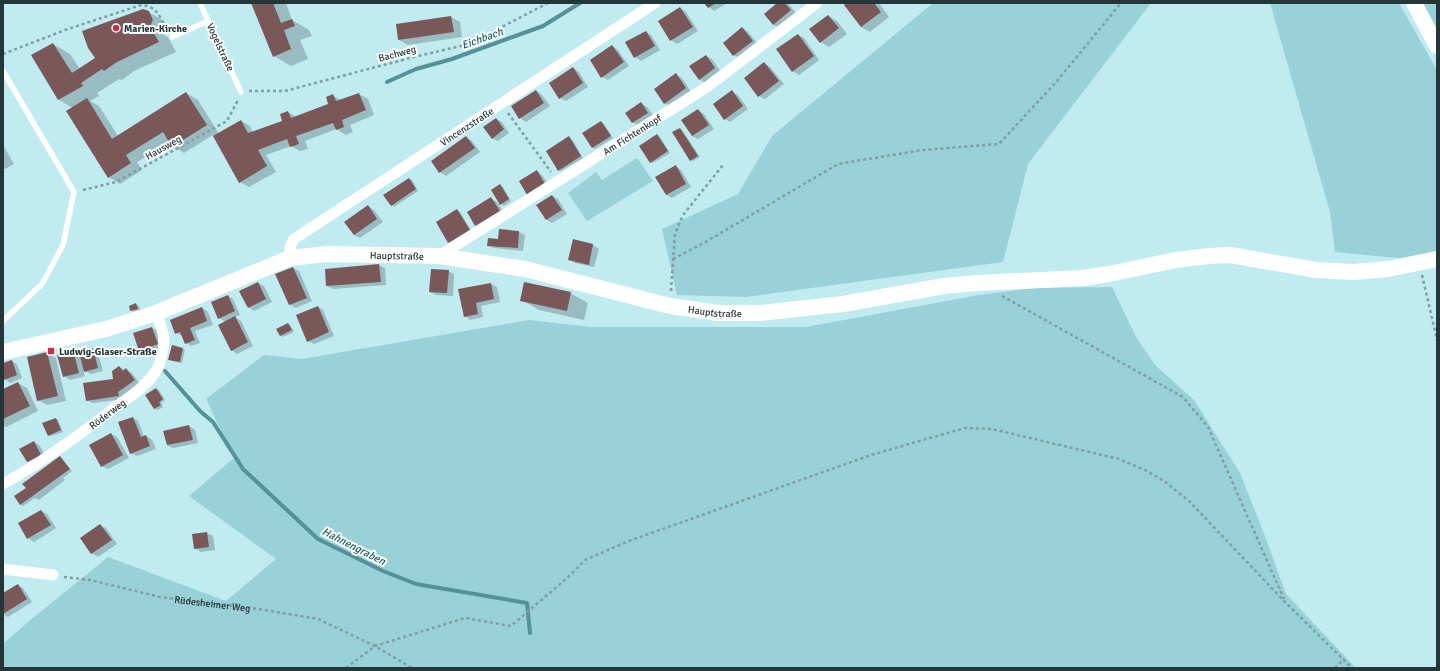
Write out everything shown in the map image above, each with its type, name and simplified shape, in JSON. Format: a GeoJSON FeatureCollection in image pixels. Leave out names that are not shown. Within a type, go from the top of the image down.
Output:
{"type":"FeatureCollection","features":[{"type":"Feature","properties":{"kind":"street","name":"Vincenzstraße"},"geometry":{"type":"LineString","coordinates":[[290,258],[290,247],[294,239],[655,3]]}},
{"type":"Feature","properties":{"kind":"street","name":"Am Fichtenkopf"},"geometry":{"type":"LineString","coordinates":[[439,256],[707,87],[817,3]]}},
{"type":"Feature","properties":{"kind":"street"},"geometry":{"type":"LineString","coordinates":[[1414,3],[1437,46]]}},
{"type":"Feature","properties":{"kind":"street","name":"Hauptstraße"},"geometry":{"type":"LineString","coordinates":[[3,352],[106,329],[156,312],[290,258],[327,254],[439,256],[525,269],[670,306],[719,313],[760,313],[800,309],[842,304],[944,286],[971,283],[1083,278],[1176,260],[1208,256],[1230,255],[1316,270],[1354,272],[1388,269],[1437,258]]}},
{"type":"Feature","properties":{"kind":"street","name":"Röderweg"},"geometry":{"type":"LineString","coordinates":[[3,484],[27,471],[68,444],[141,387],[156,370],[164,344],[163,333],[156,312]]}},
{"type":"Feature","properties":{"kind":"street"},"geometry":{"type":"LineString","coordinates":[[3,569],[53,575]]}},
{"type":"Feature","properties":{"kind":"lane","name":"Vogelstraße"},"geometry":{"type":"LineString","coordinates":[[200,3],[241,92]]}},
{"type":"Feature","properties":{"kind":"lane"},"geometry":{"type":"LineString","coordinates":[[172,37],[208,21]]}},
{"type":"Feature","properties":{"kind":"lane"},"geometry":{"type":"LineString","coordinates":[[3,71],[74,192],[63,245],[42,284],[3,321]]}},
{"type":"Feature","properties":{"kind":"path","name":"Bachweg"},"geometry":{"type":"LineString","coordinates":[[241,92],[285,91],[469,44],[548,3]]}},
{"type":"Feature","properties":{"kind":"path"},"geometry":{"type":"LineString","coordinates":[[673,259],[702,244],[838,164],[923,150],[999,144],[1057,81],[1120,3]]}},
{"type":"Feature","properties":{"kind":"path"},"geometry":{"type":"LineString","coordinates":[[3,54],[65,30],[141,5],[149,6],[155,10],[172,37]]}},
{"type":"Feature","properties":{"kind":"path","name":"Hausweg"},"geometry":{"type":"LineString","coordinates":[[74,192],[116,182],[227,121],[241,92]]}},
{"type":"Feature","properties":{"kind":"path"},"geometry":{"type":"LineString","coordinates":[[501,103],[558,180]]}},
{"type":"Feature","properties":{"kind":"path"},"geometry":{"type":"LineString","coordinates":[[670,306],[675,234],[683,215],[723,165]]}},
{"type":"Feature","properties":{"kind":"path"},"geometry":{"type":"LineString","coordinates":[[1419,263],[1437,340]]}},
{"type":"Feature","properties":{"kind":"path"},"geometry":{"type":"LineString","coordinates":[[998,294],[1183,397],[1208,427],[1285,602]]}},
{"type":"Feature","properties":{"kind":"path"},"geometry":{"type":"LineString","coordinates":[[346,668],[375,646],[465,618],[511,626],[566,579],[584,560],[629,541],[871,455],[965,428],[992,429],[1119,459],[1145,470],[1164,481],[1188,501],[1285,602],[1352,668]]}},
{"type":"Feature","properties":{"kind":"path","name":"Rüdesheimer Weg"},"geometry":{"type":"LineString","coordinates":[[53,575],[90,580],[160,597],[259,609],[318,619],[375,646],[412,668]]}},
{"type":"Feature","properties":{"kind":"path"},"geometry":{"type":"LineString","coordinates":[[1335,668],[1344,659]]}},
{"type":"Feature","properties":{"kind":"shaded area"},"geometry":{"type":"Polygon","coordinates":[[[933,3],[1151,3],[1028,164],[1003,262],[746,297],[677,295],[662,229],[738,194],[772,136],[933,3]]]}},
{"type":"Feature","properties":{"kind":"shaded area"},"geometry":{"type":"Polygon","coordinates":[[[1270,3],[1399,3],[1437,70],[1437,251],[1408,259],[1335,252],[1330,212],[1270,3]]]}},
{"type":"Feature","properties":{"kind":"shaded area"},"geometry":{"type":"Polygon","coordinates":[[[1420,3],[1437,3],[1437,36],[1420,3]]]}},
{"type":"Feature","properties":{"kind":"shaded area"},"geometry":{"type":"Polygon","coordinates":[[[637,158],[653,181],[587,221],[568,193],[596,172],[602,180],[637,158]]]}},
{"type":"Feature","properties":{"kind":"shaded area"},"geometry":{"type":"Polygon","coordinates":[[[1112,287],[1136,337],[1155,365],[1194,400],[1240,473],[1286,594],[1356,668],[3,668],[3,644],[108,557],[226,601],[276,559],[189,496],[234,458],[206,399],[264,355],[302,359],[529,320],[591,327],[806,327],[979,295],[1033,288],[1112,287]]]}},
{"type":"Feature","properties":{"kind":"building"},"geometry":{"type":"Polygon","coordinates":[[[251,3],[273,3],[281,23],[292,19],[295,26],[284,30],[291,49],[273,57],[251,3]]]}},
{"type":"Feature","properties":{"kind":"building"},"geometry":{"type":"Polygon","coordinates":[[[704,3],[716,3],[708,8],[704,3]]]}},
{"type":"Feature","properties":{"kind":"building"},"geometry":{"type":"Polygon","coordinates":[[[777,3],[785,3],[791,10],[773,25],[764,14],[777,3]]]}},
{"type":"Feature","properties":{"kind":"building"},"geometry":{"type":"Polygon","coordinates":[[[846,3],[874,3],[881,12],[861,27],[844,5],[846,3]]]}},
{"type":"Feature","properties":{"kind":"building"},"geometry":{"type":"Polygon","coordinates":[[[680,7],[693,27],[670,41],[658,21],[680,7]]]}},
{"type":"Feature","properties":{"kind":"building"},"geometry":{"type":"Polygon","coordinates":[[[143,9],[149,11],[153,20],[150,26],[159,42],[117,62],[104,71],[102,69],[81,83],[83,86],[58,100],[31,55],[53,43],[72,73],[95,58],[88,48],[82,31],[143,9]]]}},
{"type":"Feature","properties":{"kind":"building"},"geometry":{"type":"Polygon","coordinates":[[[828,15],[839,28],[820,43],[809,29],[828,15]]]}},
{"type":"Feature","properties":{"kind":"building"},"geometry":{"type":"Polygon","coordinates":[[[451,16],[454,32],[398,40],[396,24],[451,16]]]}},
{"type":"Feature","properties":{"kind":"building"},"geometry":{"type":"Polygon","coordinates":[[[742,27],[753,41],[733,56],[723,43],[742,27]]]}},
{"type":"Feature","properties":{"kind":"building"},"geometry":{"type":"Polygon","coordinates":[[[646,31],[655,46],[634,58],[625,42],[646,31]]]}},
{"type":"Feature","properties":{"kind":"building"},"geometry":{"type":"Polygon","coordinates":[[[798,34],[814,56],[792,72],[776,49],[798,34]]]}},
{"type":"Feature","properties":{"kind":"building"},"geometry":{"type":"Polygon","coordinates":[[[612,45],[624,62],[601,78],[590,60],[612,45]]]}},
{"type":"Feature","properties":{"kind":"building"},"geometry":{"type":"Polygon","coordinates":[[[706,55],[715,68],[699,80],[689,66],[706,55]]]}},
{"type":"Feature","properties":{"kind":"building"},"geometry":{"type":"Polygon","coordinates":[[[764,62],[779,81],[758,97],[744,78],[764,62]]]}},
{"type":"Feature","properties":{"kind":"building"},"geometry":{"type":"Polygon","coordinates":[[[573,67],[583,83],[559,99],[549,83],[573,67]]]}},
{"type":"Feature","properties":{"kind":"building"},"geometry":{"type":"Polygon","coordinates":[[[676,73],[686,88],[664,104],[654,89],[676,73]]]}},
{"type":"Feature","properties":{"kind":"building"},"geometry":{"type":"Polygon","coordinates":[[[536,90],[544,103],[519,119],[511,106],[536,90]]]}},
{"type":"Feature","properties":{"kind":"building"},"geometry":{"type":"Polygon","coordinates":[[[732,90],[743,106],[724,120],[713,104],[732,90]]]}},
{"type":"Feature","properties":{"kind":"building"},"geometry":{"type":"Polygon","coordinates":[[[186,92],[207,125],[172,147],[163,132],[126,155],[131,163],[108,178],[66,111],[87,98],[112,139],[186,92]]]}},
{"type":"Feature","properties":{"kind":"building"},"geometry":{"type":"Polygon","coordinates":[[[359,93],[366,110],[342,120],[344,127],[336,130],[333,123],[296,136],[299,144],[290,147],[287,139],[258,150],[267,166],[239,183],[213,136],[241,120],[248,133],[282,121],[280,114],[288,111],[291,118],[328,104],[326,97],[333,94],[336,101],[359,93]]]}},
{"type":"Feature","properties":{"kind":"building"},"geometry":{"type":"Polygon","coordinates":[[[641,102],[648,113],[632,123],[625,113],[641,102]]]}},
{"type":"Feature","properties":{"kind":"building"},"geometry":{"type":"Polygon","coordinates":[[[698,109],[709,125],[692,136],[681,120],[698,109]]]}},
{"type":"Feature","properties":{"kind":"building"},"geometry":{"type":"Polygon","coordinates":[[[496,118],[504,129],[492,139],[483,127],[496,118]]]}},
{"type":"Feature","properties":{"kind":"building"},"geometry":{"type":"Polygon","coordinates":[[[601,121],[611,136],[592,148],[582,133],[601,121]]]}},
{"type":"Feature","properties":{"kind":"building"},"geometry":{"type":"Polygon","coordinates":[[[680,128],[698,156],[690,161],[672,132],[680,128]]]}},
{"type":"Feature","properties":{"kind":"building"},"geometry":{"type":"Polygon","coordinates":[[[657,134],[668,151],[650,163],[639,146],[657,134]]]}},
{"type":"Feature","properties":{"kind":"building"},"geometry":{"type":"Polygon","coordinates":[[[466,136],[475,148],[439,173],[431,161],[466,136]]]}},
{"type":"Feature","properties":{"kind":"building"},"geometry":{"type":"Polygon","coordinates":[[[569,136],[581,156],[558,171],[546,151],[569,136]]]}},
{"type":"Feature","properties":{"kind":"building"},"geometry":{"type":"Polygon","coordinates":[[[676,165],[686,184],[666,195],[655,177],[676,165]]]}},
{"type":"Feature","properties":{"kind":"building"},"geometry":{"type":"Polygon","coordinates":[[[537,170],[545,184],[527,195],[519,181],[537,170]]]}},
{"type":"Feature","properties":{"kind":"building"},"geometry":{"type":"Polygon","coordinates":[[[409,178],[416,189],[391,206],[383,195],[409,178]]]}},
{"type":"Feature","properties":{"kind":"building"},"geometry":{"type":"Polygon","coordinates":[[[500,184],[509,199],[500,205],[491,190],[500,184]]]}},
{"type":"Feature","properties":{"kind":"building"},"geometry":{"type":"Polygon","coordinates":[[[552,195],[562,210],[546,220],[536,205],[552,195]]]}},
{"type":"Feature","properties":{"kind":"building"},"geometry":{"type":"Polygon","coordinates":[[[491,197],[500,211],[475,226],[467,212],[491,197]]]}},
{"type":"Feature","properties":{"kind":"building"},"geometry":{"type":"Polygon","coordinates":[[[368,205],[377,219],[354,235],[344,222],[368,205]]]}},
{"type":"Feature","properties":{"kind":"building"},"geometry":{"type":"Polygon","coordinates":[[[457,209],[470,230],[448,243],[436,222],[457,209]]]}},
{"type":"Feature","properties":{"kind":"building"},"geometry":{"type":"Polygon","coordinates":[[[499,229],[519,231],[518,248],[487,246],[488,238],[498,239],[499,229]]]}},
{"type":"Feature","properties":{"kind":"building"},"geometry":{"type":"Polygon","coordinates":[[[573,239],[593,244],[589,265],[568,260],[573,239]]]}},
{"type":"Feature","properties":{"kind":"building"},"geometry":{"type":"Polygon","coordinates":[[[379,264],[381,282],[326,286],[325,269],[379,264]]]}},
{"type":"Feature","properties":{"kind":"building"},"geometry":{"type":"Polygon","coordinates":[[[293,267],[307,298],[289,305],[275,274],[293,267]]]}},
{"type":"Feature","properties":{"kind":"building"},"geometry":{"type":"Polygon","coordinates":[[[431,269],[449,270],[447,293],[429,292],[431,269]]]}},
{"type":"Feature","properties":{"kind":"building"},"geometry":{"type":"Polygon","coordinates":[[[258,282],[266,299],[248,308],[239,291],[258,282]]]}},
{"type":"Feature","properties":{"kind":"building"},"geometry":{"type":"Polygon","coordinates":[[[524,282],[571,292],[567,311],[520,301],[524,282]]]}},
{"type":"Feature","properties":{"kind":"building"},"geometry":{"type":"Polygon","coordinates":[[[491,283],[494,299],[476,303],[478,314],[464,317],[458,289],[491,283]]]}},
{"type":"Feature","properties":{"kind":"building"},"geometry":{"type":"Polygon","coordinates":[[[228,295],[235,311],[218,319],[211,302],[228,295]]]}},
{"type":"Feature","properties":{"kind":"building"},"geometry":{"type":"Polygon","coordinates":[[[136,303],[138,309],[130,311],[129,306],[136,303]]]}},
{"type":"Feature","properties":{"kind":"building"},"geometry":{"type":"Polygon","coordinates":[[[318,306],[329,332],[307,342],[296,315],[318,306]]]}},
{"type":"Feature","properties":{"kind":"building"},"geometry":{"type":"Polygon","coordinates":[[[202,307],[207,321],[190,328],[195,340],[185,344],[180,332],[175,334],[170,320],[202,307]]]}},
{"type":"Feature","properties":{"kind":"building"},"geometry":{"type":"Polygon","coordinates":[[[235,316],[248,342],[231,351],[218,325],[235,316]]]}},
{"type":"Feature","properties":{"kind":"building"},"geometry":{"type":"Polygon","coordinates":[[[288,323],[292,330],[280,336],[276,329],[288,323]]]}},
{"type":"Feature","properties":{"kind":"building"},"geometry":{"type":"Polygon","coordinates":[[[152,327],[158,344],[139,351],[133,333],[152,327]]]}},
{"type":"Feature","properties":{"kind":"building"},"geometry":{"type":"Polygon","coordinates":[[[172,345],[183,348],[180,362],[168,360],[172,345]]]}},
{"type":"Feature","properties":{"kind":"building"},"geometry":{"type":"Polygon","coordinates":[[[93,348],[98,368],[84,372],[79,352],[93,348]]]}},
{"type":"Feature","properties":{"kind":"building"},"geometry":{"type":"Polygon","coordinates":[[[73,350],[79,373],[63,377],[57,355],[73,350]]]}},
{"type":"Feature","properties":{"kind":"building"},"geometry":{"type":"Polygon","coordinates":[[[47,352],[58,396],[37,401],[27,357],[47,352]]]}},
{"type":"Feature","properties":{"kind":"building"},"geometry":{"type":"Polygon","coordinates":[[[12,360],[17,375],[4,380],[3,363],[12,360]]]}},
{"type":"Feature","properties":{"kind":"building"},"geometry":{"type":"Polygon","coordinates":[[[119,366],[123,371],[126,368],[135,380],[118,392],[119,396],[86,401],[83,383],[113,379],[112,371],[119,366]]]}},
{"type":"Feature","properties":{"kind":"building"},"geometry":{"type":"Polygon","coordinates":[[[18,382],[30,406],[3,419],[3,389],[18,382]]]}},
{"type":"Feature","properties":{"kind":"building"},"geometry":{"type":"Polygon","coordinates":[[[156,388],[163,399],[159,402],[161,405],[154,409],[145,395],[156,388]]]}},
{"type":"Feature","properties":{"kind":"building"},"geometry":{"type":"Polygon","coordinates":[[[133,417],[141,437],[146,435],[150,446],[130,454],[118,422],[133,417]]]}},
{"type":"Feature","properties":{"kind":"building"},"geometry":{"type":"Polygon","coordinates":[[[56,418],[61,430],[48,436],[42,423],[56,418]]]}},
{"type":"Feature","properties":{"kind":"building"},"geometry":{"type":"Polygon","coordinates":[[[189,425],[193,440],[167,445],[163,431],[189,425]]]}},
{"type":"Feature","properties":{"kind":"building"},"geometry":{"type":"Polygon","coordinates":[[[111,433],[123,455],[101,467],[89,445],[111,433]]]}},
{"type":"Feature","properties":{"kind":"building"},"geometry":{"type":"Polygon","coordinates":[[[34,441],[41,455],[27,462],[19,449],[34,441]]]}},
{"type":"Feature","properties":{"kind":"building"},"geometry":{"type":"Polygon","coordinates":[[[60,456],[70,469],[20,505],[14,496],[26,488],[22,484],[60,456]]]}},
{"type":"Feature","properties":{"kind":"building"},"geometry":{"type":"Polygon","coordinates":[[[41,510],[51,525],[27,539],[18,523],[41,510]]]}},
{"type":"Feature","properties":{"kind":"building"},"geometry":{"type":"Polygon","coordinates":[[[100,524],[112,540],[91,554],[80,538],[100,524]]]}},
{"type":"Feature","properties":{"kind":"building"},"geometry":{"type":"Polygon","coordinates":[[[207,532],[209,547],[194,549],[192,534],[207,532]]]}},
{"type":"Feature","properties":{"kind":"building"},"geometry":{"type":"Polygon","coordinates":[[[18,584],[27,599],[3,614],[3,593],[18,584]]]}},
{"type":"Feature","properties":{"kind":"waterway","name":"Eichbach"},"geometry":{"type":"LineString","coordinates":[[387,82],[416,69],[452,59],[543,26],[580,3]]}},
{"type":"Feature","properties":{"kind":"waterway","name":"Hahnengraben"},"geometry":{"type":"LineString","coordinates":[[165,371],[200,411],[213,422],[243,469],[318,539],[383,571],[416,584],[527,603],[530,633]]}},
{"type":"Feature","properties":{"kind":"place","name":"Marien-Kirche"},"geometry":{"type":"Point","coordinates":[116,28]}},
{"type":"Feature","properties":{"kind":"place","name":"Ludwig-Glaser-Straße"},"geometry":{"type":"Point","coordinates":[51,351]}}]}
